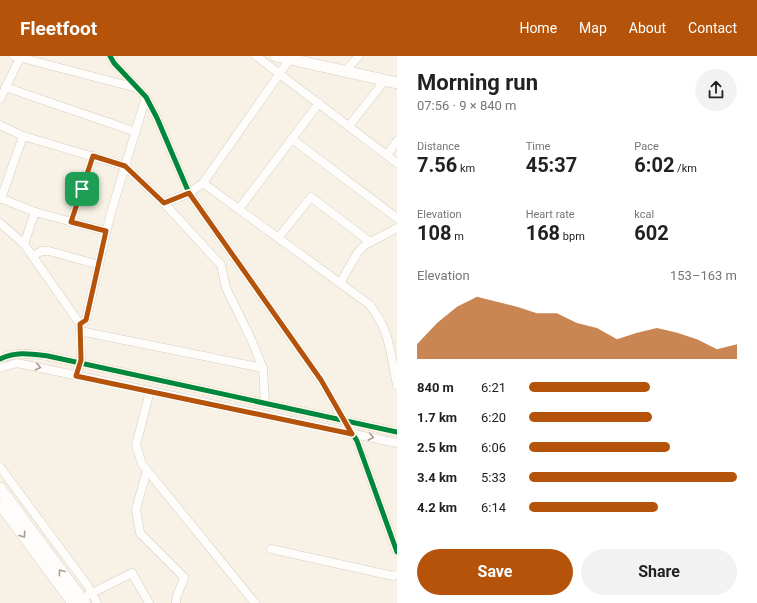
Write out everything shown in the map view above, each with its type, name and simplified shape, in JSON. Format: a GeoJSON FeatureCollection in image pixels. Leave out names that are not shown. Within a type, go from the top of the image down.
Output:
{"type":"FeatureCollection","features":[{"type":"Feature","properties":{"kind":"main road"},"geometry":{"type":"LineString","coordinates":[[276,56],[295,57],[347,68],[397,76]]}},
{"type":"Feature","properties":{"kind":"main road"},"geometry":{"type":"LineString","coordinates":[[347,68],[397,83]]}},
{"type":"Feature","properties":{"kind":"main road"},"geometry":{"type":"LineString","coordinates":[[0,488],[83,599]]}},
{"type":"Feature","properties":{"kind":"main road"},"geometry":{"type":"LineString","coordinates":[[0,504],[83,599]]}},
{"type":"Feature","properties":{"kind":"street"},"geometry":{"type":"LineString","coordinates":[[110,56],[114,63],[146,97],[157,118],[189,193],[321,380],[357,441],[397,552]]}},
{"type":"Feature","properties":{"kind":"street"},"geometry":{"type":"LineString","coordinates":[[256,56],[397,163]]}},
{"type":"Feature","properties":{"kind":"street"},"geometry":{"type":"LineString","coordinates":[[347,68],[359,56]]}},
{"type":"Feature","properties":{"kind":"street"},"geometry":{"type":"LineString","coordinates":[[0,99],[17,57],[138,89]]}},
{"type":"Feature","properties":{"kind":"street"},"geometry":{"type":"LineString","coordinates":[[164,203],[189,193],[203,183],[281,74],[295,57]]}},
{"type":"Feature","properties":{"kind":"street"},"geometry":{"type":"LineString","coordinates":[[349,126],[384,80]]}},
{"type":"Feature","properties":{"kind":"street"},"geometry":{"type":"LineString","coordinates":[[5,87],[136,132]]}},
{"type":"Feature","properties":{"kind":"street"},"geometry":{"type":"LineString","coordinates":[[80,328],[86,320],[106,231],[146,97]]}},
{"type":"Feature","properties":{"kind":"street"},"geometry":{"type":"LineString","coordinates":[[238,210],[319,103]]}},
{"type":"Feature","properties":{"kind":"street"},"geometry":{"type":"LineString","coordinates":[[0,125],[23,136],[125,166],[164,203],[221,265],[226,288],[251,339],[263,368],[265,404]]}},
{"type":"Feature","properties":{"kind":"street"},"geometry":{"type":"LineString","coordinates":[[23,136],[0,198],[35,212],[106,231]]}},
{"type":"Feature","properties":{"kind":"street"},"geometry":{"type":"LineString","coordinates":[[292,140],[397,218]]}},
{"type":"Feature","properties":{"kind":"street"},"geometry":{"type":"LineString","coordinates":[[387,155],[397,141]]}},
{"type":"Feature","properties":{"kind":"street"},"geometry":{"type":"LineString","coordinates":[[71,222],[93,156]]}},
{"type":"Feature","properties":{"kind":"street"},"geometry":{"type":"LineString","coordinates":[[203,183],[370,305],[381,320],[387,334],[397,385]]}},
{"type":"Feature","properties":{"kind":"street"},"geometry":{"type":"LineString","coordinates":[[278,238],[311,197],[370,242]]}},
{"type":"Feature","properties":{"kind":"street"},"geometry":{"type":"LineString","coordinates":[[24,244],[35,212]]}},
{"type":"Feature","properties":{"kind":"street"},"geometry":{"type":"LineString","coordinates":[[0,223],[24,244],[80,328],[80,363],[76,376]]}},
{"type":"Feature","properties":{"kind":"street"},"geometry":{"type":"LineString","coordinates":[[340,284],[358,252],[370,242],[397,228]]}},
{"type":"Feature","properties":{"kind":"street"},"geometry":{"type":"LineString","coordinates":[[32,256],[42,251],[49,251],[99,265]]}},
{"type":"Feature","properties":{"kind":"street"},"geometry":{"type":"LineString","coordinates":[[80,328],[263,368]]}},
{"type":"Feature","properties":{"kind":"street"},"geometry":{"type":"LineString","coordinates":[[0,359],[7,355],[24,354],[48,356],[345,422],[397,432]]}},
{"type":"Feature","properties":{"kind":"street"},"geometry":{"type":"LineString","coordinates":[[0,368],[17,363],[352,434],[397,442]]}},
{"type":"Feature","properties":{"kind":"street"},"geometry":{"type":"LineString","coordinates":[[150,391],[136,445],[142,464],[255,603]]}},
{"type":"Feature","properties":{"kind":"street"},"geometry":{"type":"LineString","coordinates":[[0,467],[83,599],[97,603]]}},
{"type":"Feature","properties":{"kind":"street"},"geometry":{"type":"LineString","coordinates":[[147,470],[136,509],[136,523],[140,534],[184,577],[183,584],[176,598],[176,603]]}},
{"type":"Feature","properties":{"kind":"street"},"geometry":{"type":"LineString","coordinates":[[271,549],[393,576],[397,575]]}},
{"type":"Feature","properties":{"kind":"street"},"geometry":{"type":"LineString","coordinates":[[83,599],[132,573],[150,603]]}},
{"type":"Feature","properties":{"kind":"cycle path"},"geometry":{"type":"LineString","coordinates":[[110,56],[114,63],[146,97],[157,118],[189,193],[321,381],[357,441],[397,552]]}},
{"type":"Feature","properties":{"kind":"cycle path"},"geometry":{"type":"LineString","coordinates":[[0,359],[6,356],[18,354],[48,356],[397,432]]}},
{"type":"Feature","properties":{"kind":"route"},"geometry":{"type":"LineString","coordinates":[[93,156],[125,166],[164,203],[189,193],[321,380],[352,434],[76,376],[81,360],[80,324],[86,320],[106,231],[71,222],[82,189],[93,156]]}}]}
